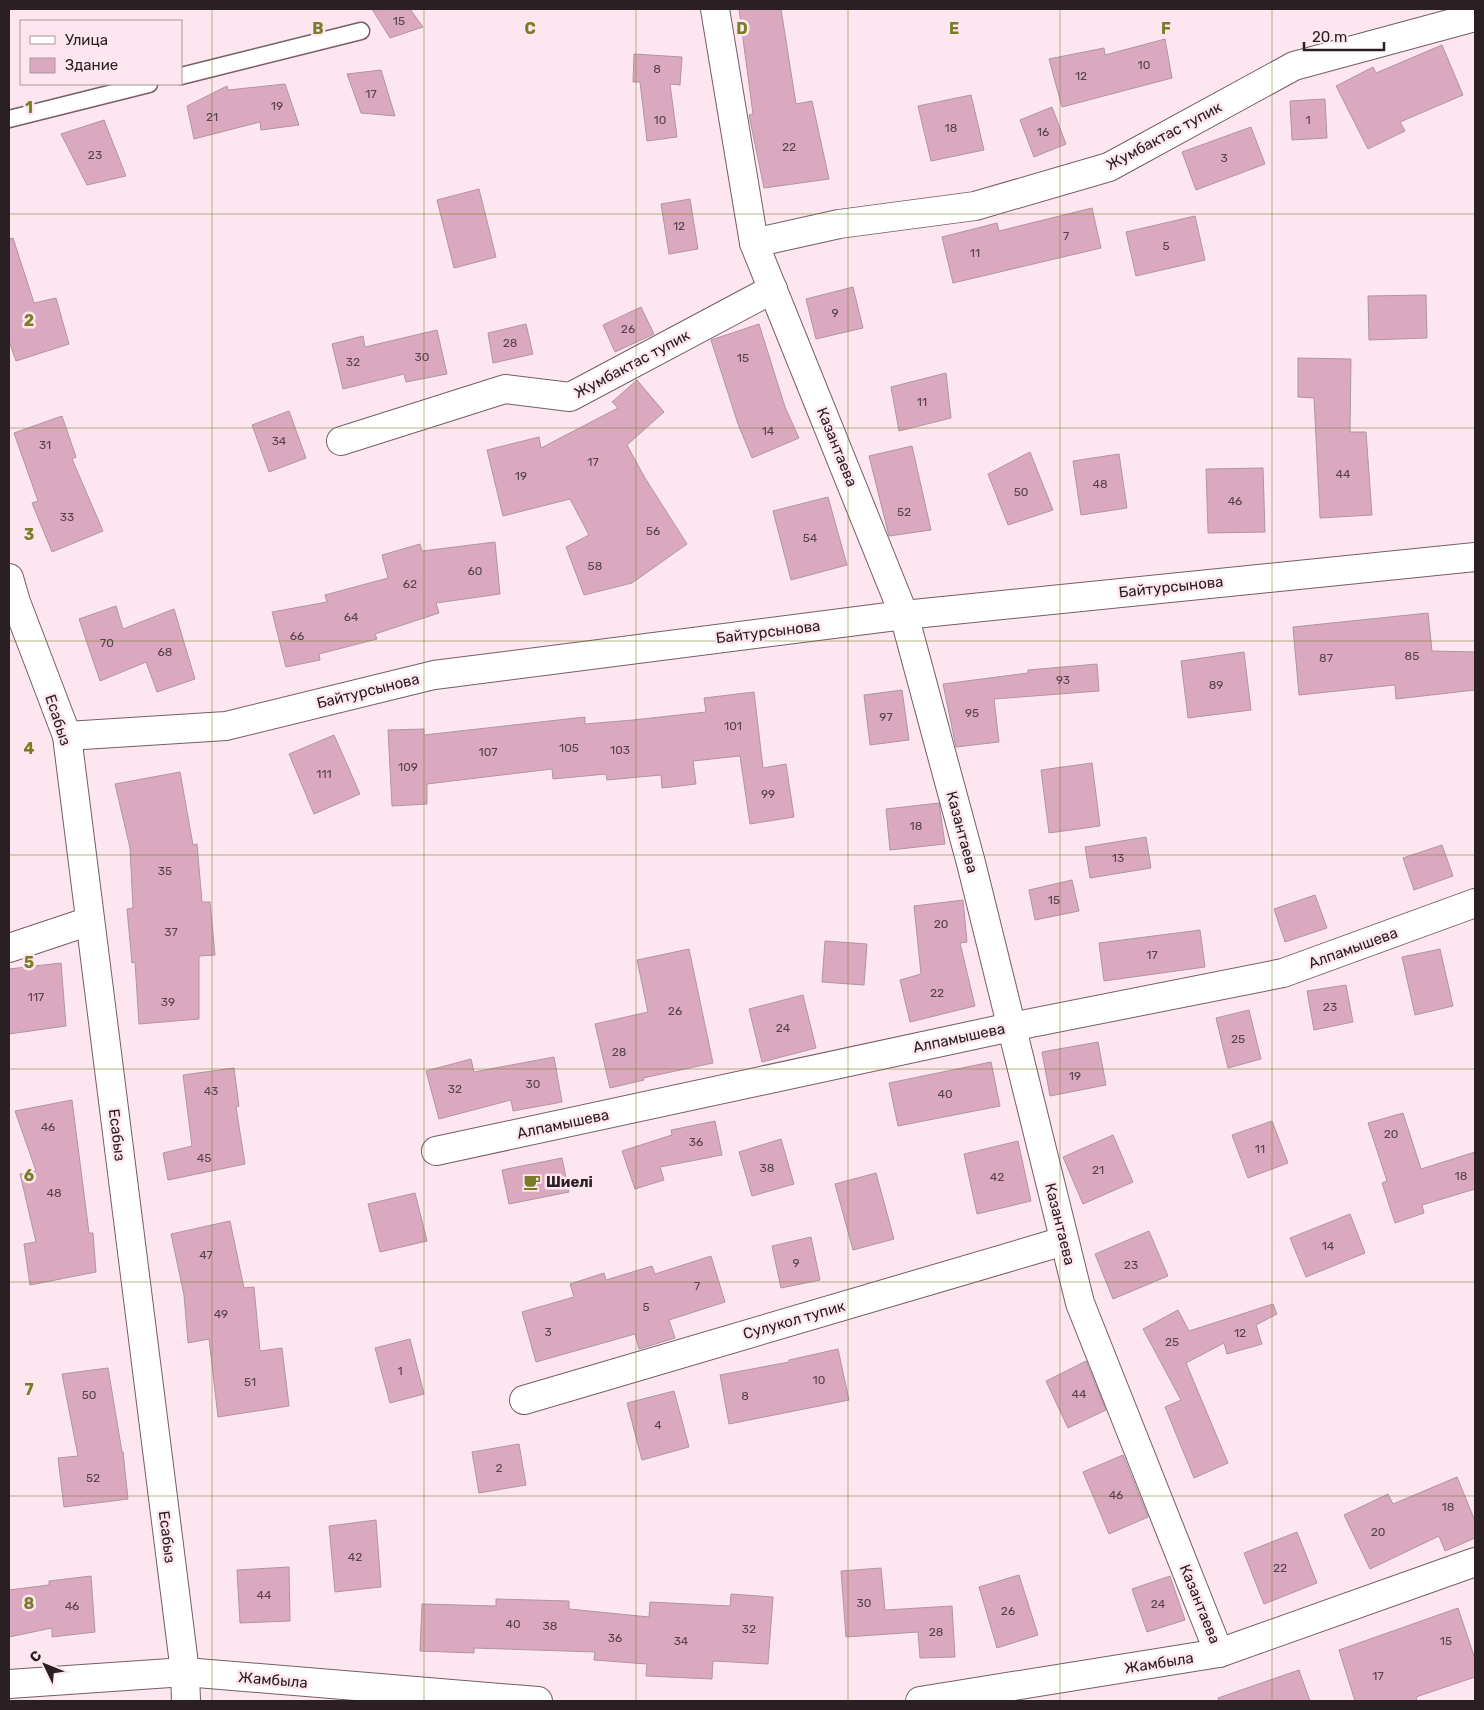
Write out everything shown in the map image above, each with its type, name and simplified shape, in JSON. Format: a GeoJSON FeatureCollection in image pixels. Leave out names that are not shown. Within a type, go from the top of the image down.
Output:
{"type":"FeatureCollection","features":[{"type":"Feature","properties":{"kind":"street","name":"Казантаева"},"geometry":{"type":"LineString","coordinates":[[715,9],[754,243],[904,615],[1011,1027],[1080,1303],[1220,1653]]}},
{"type":"Feature","properties":{"kind":"street","name":"Жумбактас тупик"},"geometry":{"type":"LineString","coordinates":[[754,243],[839,224],[975,206],[1109,167],[1294,66],[1475,17]]}},
{"type":"Feature","properties":{"kind":"street","name":"Жумбактас тупик"},"geometry":{"type":"LineString","coordinates":[[340,441],[505,389],[570,397],[773,289]]}},
{"type":"Feature","properties":{"kind":"street","name":"Байтурсынова"},"geometry":{"type":"LineString","coordinates":[[66,736],[226,726],[434,675],[904,615],[1475,557]]}},
{"type":"Feature","properties":{"kind":"street","name":"Есабыз"},"geometry":{"type":"LineString","coordinates":[[9,578],[16,602],[66,736],[185,1672],[186,1701]]}},
{"type":"Feature","properties":{"kind":"street","name":"Алпамышева"},"geometry":{"type":"LineString","coordinates":[[436,1151],[1011,1027],[1284,974],[1475,903]]}},
{"type":"Feature","properties":{"kind":"street"},"geometry":{"type":"LineString","coordinates":[[9,948],[90,921]]}},
{"type":"Feature","properties":{"kind":"street","name":"Сулукол тупик"},"geometry":{"type":"LineString","coordinates":[[524,1400],[1064,1241]]}},
{"type":"Feature","properties":{"kind":"street","name":"Жамбыла"},"geometry":{"type":"LineString","coordinates":[[920,1701],[1220,1653],[1475,1562]]}},
{"type":"Feature","properties":{"kind":"street","name":"Жамбыла"},"geometry":{"type":"LineString","coordinates":[[9,1684],[185,1672],[538,1701]]}},
{"type":"Feature","properties":{"kind":"lane"},"geometry":{"type":"LineString","coordinates":[[182,76],[361,31]]}},
{"type":"Feature","properties":{"kind":"lane"},"geometry":{"type":"LineString","coordinates":[[9,119],[145,85]]}},
{"type":"Feature","properties":{"kind":"building"},"geometry":{"type":"Polygon","coordinates":[[[372,9],[410,9],[423,27],[390,38],[372,9]]]}},
{"type":"Feature","properties":{"kind":"building"},"geometry":{"type":"Polygon","coordinates":[[[739,9],[781,9],[796,104],[812,101],[829,179],[764,188],[749,115],[753,114],[739,9]]]}},
{"type":"Feature","properties":{"kind":"building"},"geometry":{"type":"Polygon","coordinates":[[[1165,39],[1172,78],[1062,107],[1049,59],[1104,48],[1105,55],[1165,39]]]}},
{"type":"Feature","properties":{"kind":"building"},"geometry":{"type":"Polygon","coordinates":[[[1442,45],[1463,95],[1400,122],[1405,131],[1368,149],[1336,86],[1373,67],[1376,73],[1442,45]]]}},
{"type":"Feature","properties":{"kind":"building"},"geometry":{"type":"Polygon","coordinates":[[[634,54],[682,57],[680,85],[670,84],[677,137],[647,141],[640,82],[633,82],[634,54]]]}},
{"type":"Feature","properties":{"kind":"building"},"geometry":{"type":"Polygon","coordinates":[[[381,70],[395,116],[361,113],[347,74],[381,70]]]}},
{"type":"Feature","properties":{"kind":"building"},"geometry":{"type":"Polygon","coordinates":[[[285,84],[299,125],[261,130],[260,122],[194,139],[187,106],[227,86],[228,90],[285,84]]]}},
{"type":"Feature","properties":{"kind":"building"},"geometry":{"type":"Polygon","coordinates":[[[971,95],[984,150],[931,161],[918,106],[971,95]]]}},
{"type":"Feature","properties":{"kind":"building"},"geometry":{"type":"Polygon","coordinates":[[[1325,99],[1327,138],[1292,140],[1290,101],[1325,99]]]}},
{"type":"Feature","properties":{"kind":"building"},"geometry":{"type":"Polygon","coordinates":[[[1052,107],[1066,144],[1034,157],[1020,120],[1052,107]]]}},
{"type":"Feature","properties":{"kind":"building"},"geometry":{"type":"Polygon","coordinates":[[[104,120],[126,176],[87,185],[61,134],[104,120]]]}},
{"type":"Feature","properties":{"kind":"building"},"geometry":{"type":"Polygon","coordinates":[[[1251,127],[1265,164],[1196,190],[1182,152],[1251,127]]]}},
{"type":"Feature","properties":{"kind":"building"},"geometry":{"type":"Polygon","coordinates":[[[479,189],[496,257],[454,268],[437,200],[479,189]]]}},
{"type":"Feature","properties":{"kind":"building"},"geometry":{"type":"Polygon","coordinates":[[[690,199],[698,249],[669,254],[661,204],[690,199]]]}},
{"type":"Feature","properties":{"kind":"building"},"geometry":{"type":"Polygon","coordinates":[[[1092,208],[1101,248],[953,283],[942,237],[997,223],[999,231],[1092,208]]]}},
{"type":"Feature","properties":{"kind":"building"},"geometry":{"type":"Polygon","coordinates":[[[1195,216],[1205,260],[1136,276],[1126,232],[1195,216]]]}},
{"type":"Feature","properties":{"kind":"building"},"geometry":{"type":"Polygon","coordinates":[[[13,238],[34,303],[56,298],[69,344],[16,361],[9,341],[9,239],[13,238]]]}},
{"type":"Feature","properties":{"kind":"building"},"geometry":{"type":"Polygon","coordinates":[[[853,287],[863,328],[816,339],[806,299],[853,287]]]}},
{"type":"Feature","properties":{"kind":"building"},"geometry":{"type":"Polygon","coordinates":[[[1426,295],[1427,338],[1369,340],[1368,296],[1426,295]]]}},
{"type":"Feature","properties":{"kind":"building"},"geometry":{"type":"Polygon","coordinates":[[[641,307],[654,334],[615,352],[603,325],[641,307]]]}},
{"type":"Feature","properties":{"kind":"building"},"geometry":{"type":"Polygon","coordinates":[[[526,324],[533,354],[493,363],[488,333],[526,324]]]}},
{"type":"Feature","properties":{"kind":"building"},"geometry":{"type":"Polygon","coordinates":[[[759,324],[785,407],[799,438],[752,458],[738,424],[711,340],[759,324]]]}},
{"type":"Feature","properties":{"kind":"building"},"geometry":{"type":"Polygon","coordinates":[[[437,330],[447,374],[406,382],[404,374],[343,389],[332,344],[363,336],[365,347],[437,330]]]}},
{"type":"Feature","properties":{"kind":"building"},"geometry":{"type":"Polygon","coordinates":[[[1298,358],[1351,359],[1350,432],[1366,432],[1372,515],[1320,518],[1314,398],[1298,397],[1298,358]]]}},
{"type":"Feature","properties":{"kind":"building"},"geometry":{"type":"Polygon","coordinates":[[[946,373],[951,418],[899,431],[891,387],[946,373]]]}},
{"type":"Feature","properties":{"kind":"building"},"geometry":{"type":"Polygon","coordinates":[[[637,380],[664,412],[627,445],[645,478],[687,544],[632,583],[584,595],[566,547],[589,535],[570,499],[503,516],[487,450],[539,437],[541,448],[618,408],[612,402],[637,380]]]}},
{"type":"Feature","properties":{"kind":"building"},"geometry":{"type":"Polygon","coordinates":[[[289,411],[306,458],[269,472],[252,425],[289,411]]]}},
{"type":"Feature","properties":{"kind":"building"},"geometry":{"type":"Polygon","coordinates":[[[62,416],[76,457],[72,459],[103,531],[52,552],[32,503],[38,501],[14,433],[62,416]]]}},
{"type":"Feature","properties":{"kind":"building"},"geometry":{"type":"Polygon","coordinates":[[[912,446],[931,530],[889,536],[869,456],[912,446]]]}},
{"type":"Feature","properties":{"kind":"building"},"geometry":{"type":"Polygon","coordinates":[[[1030,452],[1053,510],[1008,525],[988,474],[1030,452]]]}},
{"type":"Feature","properties":{"kind":"building"},"geometry":{"type":"Polygon","coordinates":[[[1119,454],[1127,508],[1081,515],[1073,461],[1119,454]]]}},
{"type":"Feature","properties":{"kind":"building"},"geometry":{"type":"Polygon","coordinates":[[[1263,468],[1265,532],[1208,533],[1206,469],[1263,468]]]}},
{"type":"Feature","properties":{"kind":"building"},"geometry":{"type":"Polygon","coordinates":[[[828,497],[847,565],[791,580],[773,511],[828,497]]]}},
{"type":"Feature","properties":{"kind":"building"},"geometry":{"type":"Polygon","coordinates":[[[495,542],[500,594],[436,603],[439,613],[375,634],[377,639],[319,654],[320,660],[286,667],[272,612],[327,602],[325,595],[388,578],[382,555],[420,544],[422,551],[495,542]]]}},
{"type":"Feature","properties":{"kind":"building"},"geometry":{"type":"Polygon","coordinates":[[[116,606],[123,629],[174,609],[195,679],[157,692],[146,662],[100,681],[79,619],[116,606]]]}},
{"type":"Feature","properties":{"kind":"building"},"geometry":{"type":"Polygon","coordinates":[[[1428,613],[1432,651],[1475,652],[1475,690],[1396,699],[1395,685],[1299,695],[1293,627],[1428,613]]]}},
{"type":"Feature","properties":{"kind":"building"},"geometry":{"type":"Polygon","coordinates":[[[1244,652],[1251,710],[1188,718],[1181,661],[1244,652]]]}},
{"type":"Feature","properties":{"kind":"building"},"geometry":{"type":"Polygon","coordinates":[[[1097,664],[1099,691],[994,699],[999,742],[956,747],[943,684],[1028,673],[1028,670],[1097,664]]]}},
{"type":"Feature","properties":{"kind":"building"},"geometry":{"type":"Polygon","coordinates":[[[902,690],[909,740],[870,745],[864,695],[902,690]]]}},
{"type":"Feature","properties":{"kind":"building"},"geometry":{"type":"Polygon","coordinates":[[[754,692],[763,768],[786,764],[794,817],[750,824],[740,756],[693,761],[696,784],[662,788],[661,775],[607,780],[606,774],[553,779],[552,769],[427,784],[427,804],[392,806],[388,730],[424,729],[424,735],[585,717],[585,724],[633,720],[706,712],[704,698],[754,692]]]}},
{"type":"Feature","properties":{"kind":"building"},"geometry":{"type":"Polygon","coordinates":[[[334,735],[360,794],[314,814],[289,754],[334,735]]]}},
{"type":"Feature","properties":{"kind":"building"},"geometry":{"type":"Polygon","coordinates":[[[1092,763],[1100,826],[1049,833],[1041,770],[1092,763]]]}},
{"type":"Feature","properties":{"kind":"building"},"geometry":{"type":"Polygon","coordinates":[[[180,772],[193,845],[197,844],[202,902],[210,902],[215,955],[199,956],[199,1019],[139,1024],[135,962],[132,963],[127,909],[133,908],[130,848],[115,784],[180,772]]]}},
{"type":"Feature","properties":{"kind":"building"},"geometry":{"type":"Polygon","coordinates":[[[939,803],[945,844],[890,850],[886,809],[939,803]]]}},
{"type":"Feature","properties":{"kind":"building"},"geometry":{"type":"Polygon","coordinates":[[[1146,837],[1151,868],[1090,878],[1085,847],[1146,837]]]}},
{"type":"Feature","properties":{"kind":"building"},"geometry":{"type":"Polygon","coordinates":[[[1442,845],[1453,876],[1414,890],[1403,858],[1442,845]]]}},
{"type":"Feature","properties":{"kind":"building"},"geometry":{"type":"Polygon","coordinates":[[[1072,880],[1079,911],[1035,920],[1029,890],[1072,880]]]}},
{"type":"Feature","properties":{"kind":"building"},"geometry":{"type":"Polygon","coordinates":[[[1315,895],[1327,928],[1285,942],[1274,909],[1315,895]]]}},
{"type":"Feature","properties":{"kind":"building"},"geometry":{"type":"Polygon","coordinates":[[[963,900],[967,942],[960,943],[975,1006],[910,1022],[900,980],[921,974],[914,906],[963,900]]]}},
{"type":"Feature","properties":{"kind":"building"},"geometry":{"type":"Polygon","coordinates":[[[1200,930],[1205,967],[1104,981],[1099,943],[1200,930]]]}},
{"type":"Feature","properties":{"kind":"building"},"geometry":{"type":"Polygon","coordinates":[[[825,941],[867,944],[864,985],[822,982],[825,941]]]}},
{"type":"Feature","properties":{"kind":"building"},"geometry":{"type":"Polygon","coordinates":[[[689,949],[713,1063],[643,1078],[644,1080],[610,1088],[595,1024],[648,1012],[637,960],[689,949]]]}},
{"type":"Feature","properties":{"kind":"building"},"geometry":{"type":"Polygon","coordinates":[[[1440,949],[1453,1006],[1415,1015],[1402,957],[1440,949]]]}},
{"type":"Feature","properties":{"kind":"building"},"geometry":{"type":"Polygon","coordinates":[[[61,963],[66,1026],[9,1034],[9,969],[61,963]]]}},
{"type":"Feature","properties":{"kind":"building"},"geometry":{"type":"Polygon","coordinates":[[[1346,985],[1353,1022],[1314,1030],[1307,991],[1346,985]]]}},
{"type":"Feature","properties":{"kind":"building"},"geometry":{"type":"Polygon","coordinates":[[[803,995],[816,1048],[762,1062],[749,1009],[803,995]]]}},
{"type":"Feature","properties":{"kind":"building"},"geometry":{"type":"Polygon","coordinates":[[[1249,1010],[1261,1059],[1228,1068],[1216,1018],[1249,1010]]]}},
{"type":"Feature","properties":{"kind":"building"},"geometry":{"type":"Polygon","coordinates":[[[1098,1042],[1106,1085],[1050,1096],[1042,1052],[1098,1042]]]}},
{"type":"Feature","properties":{"kind":"building"},"geometry":{"type":"Polygon","coordinates":[[[554,1057],[562,1102],[513,1111],[511,1100],[439,1119],[426,1071],[471,1059],[474,1072],[554,1057]]]}},
{"type":"Feature","properties":{"kind":"building"},"geometry":{"type":"Polygon","coordinates":[[[991,1062],[1000,1106],[898,1126],[889,1083],[991,1062]]]}},
{"type":"Feature","properties":{"kind":"building"},"geometry":{"type":"Polygon","coordinates":[[[234,1068],[239,1106],[236,1107],[245,1164],[168,1180],[163,1153],[192,1146],[183,1075],[234,1068]]]}},
{"type":"Feature","properties":{"kind":"building"},"geometry":{"type":"Polygon","coordinates":[[[72,1100],[89,1233],[93,1233],[96,1272],[30,1285],[24,1244],[36,1242],[20,1174],[36,1171],[15,1111],[72,1100]]]}},
{"type":"Feature","properties":{"kind":"building"},"geometry":{"type":"Polygon","coordinates":[[[1403,1113],[1421,1169],[1475,1152],[1475,1189],[1422,1205],[1424,1213],[1395,1223],[1382,1183],[1387,1181],[1368,1123],[1403,1113]]]}},
{"type":"Feature","properties":{"kind":"building"},"geometry":{"type":"Polygon","coordinates":[[[715,1121],[722,1155],[660,1167],[664,1180],[635,1189],[622,1151],[672,1135],[671,1130],[715,1121]]]}},
{"type":"Feature","properties":{"kind":"building"},"geometry":{"type":"Polygon","coordinates":[[[1272,1121],[1288,1163],[1248,1178],[1232,1135],[1272,1121]]]}},
{"type":"Feature","properties":{"kind":"building"},"geometry":{"type":"Polygon","coordinates":[[[1113,1135],[1133,1182],[1083,1204],[1063,1157],[1113,1135]]]}},
{"type":"Feature","properties":{"kind":"building"},"geometry":{"type":"Polygon","coordinates":[[[781,1139],[794,1184],[752,1196],[739,1152],[781,1139]]]}},
{"type":"Feature","properties":{"kind":"building"},"geometry":{"type":"Polygon","coordinates":[[[1018,1141],[1031,1201],[977,1214],[964,1154],[1018,1141]]]}},
{"type":"Feature","properties":{"kind":"building"},"geometry":{"type":"Polygon","coordinates":[[[562,1158],[569,1192],[509,1204],[502,1170],[562,1158]]]}},
{"type":"Feature","properties":{"kind":"building"},"geometry":{"type":"Polygon","coordinates":[[[876,1173],[894,1239],[853,1250],[835,1184],[876,1173]]]}},
{"type":"Feature","properties":{"kind":"building"},"geometry":{"type":"Polygon","coordinates":[[[415,1193],[427,1241],[380,1252],[368,1204],[415,1193]]]}},
{"type":"Feature","properties":{"kind":"building"},"geometry":{"type":"Polygon","coordinates":[[[1350,1214],[1365,1253],[1306,1277],[1290,1238],[1350,1214]]]}},
{"type":"Feature","properties":{"kind":"building"},"geometry":{"type":"Polygon","coordinates":[[[230,1221],[244,1288],[254,1287],[260,1351],[282,1348],[289,1406],[218,1417],[209,1339],[188,1343],[184,1295],[171,1234],[230,1221]]]}},
{"type":"Feature","properties":{"kind":"building"},"geometry":{"type":"Polygon","coordinates":[[[1149,1231],[1168,1276],[1113,1299],[1095,1254],[1149,1231]]]}},
{"type":"Feature","properties":{"kind":"building"},"geometry":{"type":"Polygon","coordinates":[[[811,1237],[820,1280],[781,1288],[772,1246],[811,1237]]]}},
{"type":"Feature","properties":{"kind":"building"},"geometry":{"type":"Polygon","coordinates":[[[711,1256],[725,1302],[669,1320],[675,1338],[639,1349],[635,1334],[536,1362],[522,1312],[574,1297],[570,1284],[604,1273],[606,1280],[652,1266],[655,1274],[711,1256]]]}},
{"type":"Feature","properties":{"kind":"building"},"geometry":{"type":"Polygon","coordinates":[[[1273,1304],[1277,1314],[1256,1325],[1262,1344],[1227,1354],[1224,1343],[1186,1363],[1228,1463],[1194,1478],[1165,1407],[1181,1400],[1143,1329],[1178,1310],[1189,1331],[1273,1304]]]}},
{"type":"Feature","properties":{"kind":"building"},"geometry":{"type":"Polygon","coordinates":[[[410,1339],[424,1394],[390,1403],[375,1348],[410,1339]]]}},
{"type":"Feature","properties":{"kind":"building"},"geometry":{"type":"Polygon","coordinates":[[[838,1349],[849,1400],[729,1424],[720,1375],[789,1362],[789,1360],[838,1349]]]}},
{"type":"Feature","properties":{"kind":"building"},"geometry":{"type":"Polygon","coordinates":[[[1086,1361],[1106,1410],[1068,1428],[1046,1381],[1086,1361]]]}},
{"type":"Feature","properties":{"kind":"building"},"geometry":{"type":"Polygon","coordinates":[[[108,1368],[123,1452],[128,1499],[64,1507],[58,1458],[78,1456],[62,1374],[108,1368]]]}},
{"type":"Feature","properties":{"kind":"building"},"geometry":{"type":"Polygon","coordinates":[[[674,1391],[689,1447],[642,1460],[627,1403],[674,1391]]]}},
{"type":"Feature","properties":{"kind":"building"},"geometry":{"type":"Polygon","coordinates":[[[519,1444],[526,1485],[479,1493],[472,1452],[519,1444]]]}},
{"type":"Feature","properties":{"kind":"building"},"geometry":{"type":"Polygon","coordinates":[[[1123,1455],[1148,1517],[1109,1534],[1083,1472],[1123,1455]]]}},
{"type":"Feature","properties":{"kind":"building"},"geometry":{"type":"Polygon","coordinates":[[[1457,1477],[1475,1521],[1475,1538],[1445,1551],[1439,1536],[1370,1569],[1344,1515],[1388,1494],[1393,1504],[1457,1477]]]}},
{"type":"Feature","properties":{"kind":"building"},"geometry":{"type":"Polygon","coordinates":[[[376,1520],[381,1587],[335,1592],[329,1526],[376,1520]]]}},
{"type":"Feature","properties":{"kind":"building"},"geometry":{"type":"Polygon","coordinates":[[[1297,1532],[1317,1583],[1264,1604],[1244,1553],[1297,1532]]]}},
{"type":"Feature","properties":{"kind":"building"},"geometry":{"type":"Polygon","coordinates":[[[289,1567],[290,1621],[240,1623],[237,1570],[289,1567]]]}},
{"type":"Feature","properties":{"kind":"building"},"geometry":{"type":"Polygon","coordinates":[[[881,1568],[885,1610],[952,1606],[955,1657],[920,1658],[918,1632],[846,1637],[841,1571],[881,1568]]]}},
{"type":"Feature","properties":{"kind":"building"},"geometry":{"type":"Polygon","coordinates":[[[1019,1575],[1038,1635],[997,1648],[979,1587],[1019,1575]]]}},
{"type":"Feature","properties":{"kind":"building"},"geometry":{"type":"Polygon","coordinates":[[[91,1576],[95,1632],[52,1637],[52,1628],[9,1637],[9,1590],[49,1585],[49,1581],[91,1576]]]}},
{"type":"Feature","properties":{"kind":"building"},"geometry":{"type":"Polygon","coordinates":[[[1170,1576],[1185,1620],[1147,1632],[1132,1589],[1170,1576]]]}},
{"type":"Feature","properties":{"kind":"building"},"geometry":{"type":"Polygon","coordinates":[[[731,1594],[773,1597],[768,1664],[713,1661],[712,1679],[646,1676],[647,1664],[594,1660],[595,1652],[474,1648],[474,1653],[420,1651],[422,1604],[496,1606],[496,1599],[569,1601],[569,1609],[649,1617],[650,1602],[730,1606],[731,1594]]]}},
{"type":"Feature","properties":{"kind":"building"},"geometry":{"type":"Polygon","coordinates":[[[1458,1608],[1475,1659],[1475,1677],[1416,1697],[1417,1701],[1355,1701],[1339,1650],[1458,1608]]]}},
{"type":"Feature","properties":{"kind":"building"},"geometry":{"type":"Polygon","coordinates":[[[1299,1670],[1310,1701],[1219,1701],[1218,1698],[1299,1670]]]}},
{"type":"Feature","properties":{"kind":"place","name":"Шиелі"},"geometry":{"type":"Point","coordinates":[532,1182]}}]}
